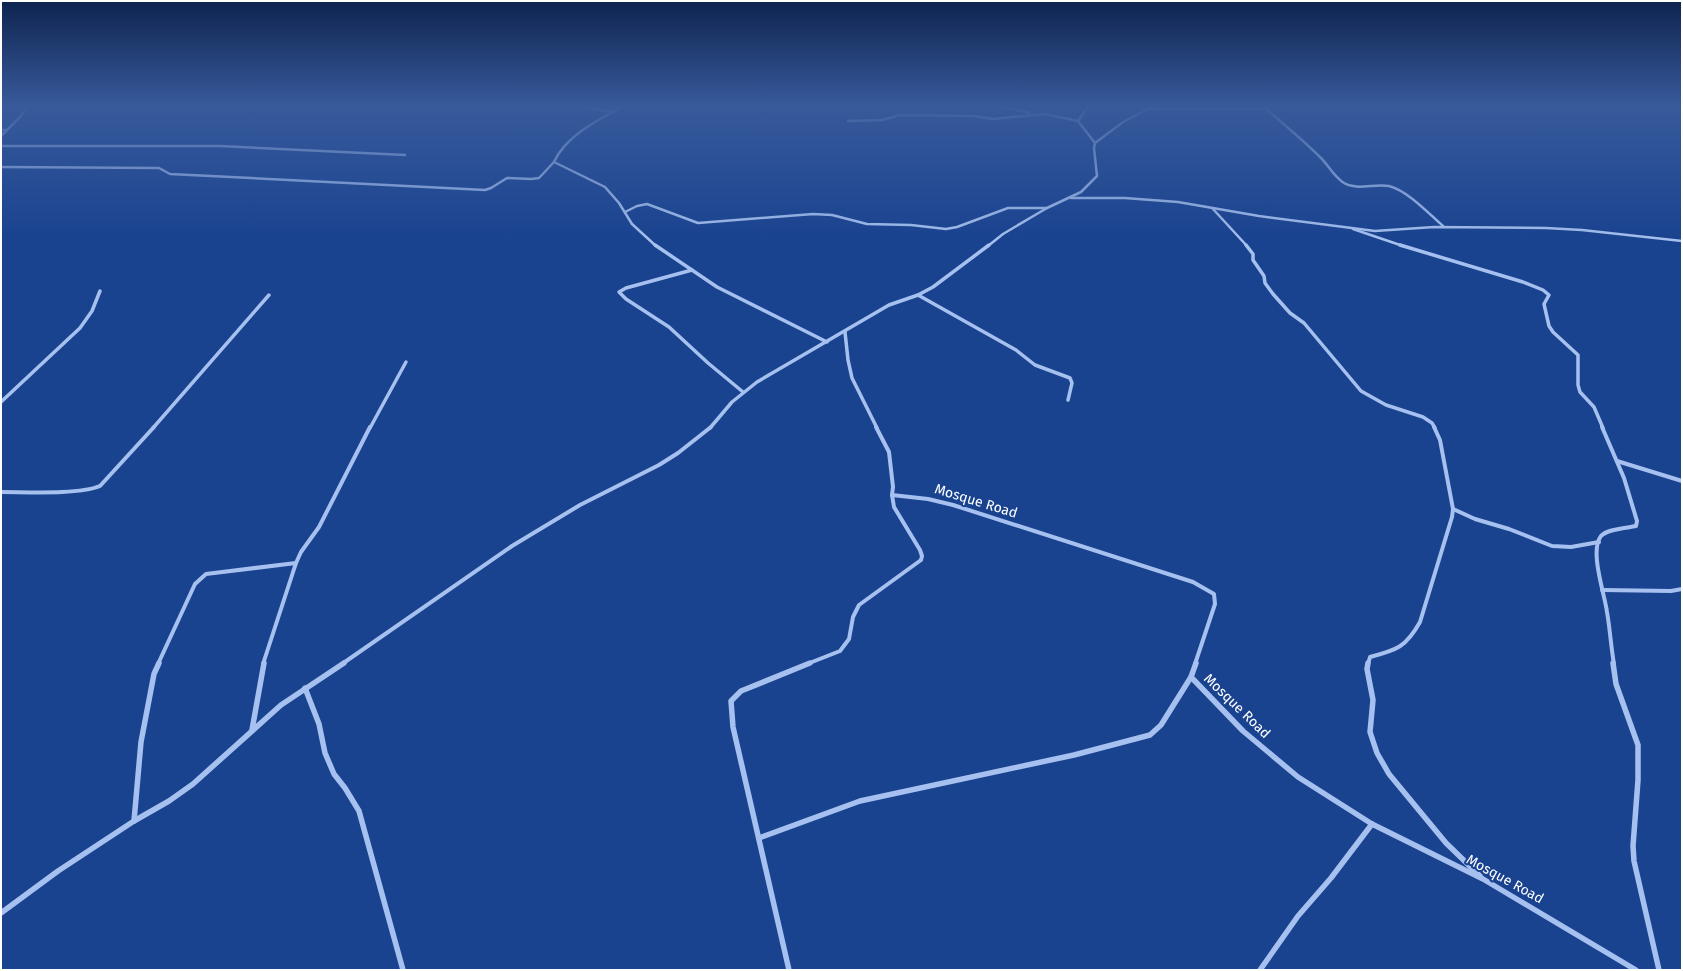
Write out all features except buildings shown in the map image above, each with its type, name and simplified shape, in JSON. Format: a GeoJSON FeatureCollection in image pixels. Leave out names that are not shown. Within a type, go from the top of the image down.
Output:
{"type":"FeatureCollection","features":[{"type":"Feature","properties":{"kind":"street"},"geometry":{"type":"LineString","coordinates":[[305,150],[405,155]]}},
{"type":"Feature","properties":{"kind":"street"},"geometry":{"type":"LineString","coordinates":[[1,167],[159,168],[170,174],[491,190],[500,181],[509,177],[534,179],[541,178],[554,162],[556,155],[560,150]]}},
{"type":"Feature","properties":{"kind":"street"},"geometry":{"type":"LineString","coordinates":[[1,913],[58,871],[134,821],[169,801],[193,784],[217,764],[269,714],[305,688],[374,643],[512,546],[580,505],[647,472],[678,454],[711,427],[732,402],[743,392],[889,305],[918,295],[932,287],[1003,234],[1047,208],[1081,192],[1096,176],[1097,168],[1094,150]]}},
{"type":"Feature","properties":{"kind":"street"},"geometry":{"type":"LineString","coordinates":[[1313,150],[1330,167],[1337,178],[1345,184],[1361,187],[1394,187],[1402,191],[1444,227]]}},
{"type":"Feature","properties":{"kind":"street"},"geometry":{"type":"LineString","coordinates":[[554,162],[587,177],[604,187],[625,212],[632,224],[646,237],[717,287],[827,342]]}},
{"type":"Feature","properties":{"kind":"street"},"geometry":{"type":"LineString","coordinates":[[1070,198],[1146,199],[1178,202],[1259,216],[1334,224],[1523,282],[1543,290],[1549,295],[1544,304],[1549,326],[1553,332],[1578,354],[1578,385],[1580,392],[1594,407],[1624,478],[1636,522],[1636,526],[1608,532],[1601,536],[1597,559],[1602,590],[1608,610],[1618,694],[1638,745],[1638,780],[1633,846],[1634,861],[1659,970]]}},
{"type":"Feature","properties":{"kind":"street"},"geometry":{"type":"LineString","coordinates":[[625,212],[637,206],[647,204],[698,223],[813,214],[832,215],[867,224],[906,225],[946,229],[957,227],[1008,208],[1047,208]]}},
{"type":"Feature","properties":{"kind":"street"},"geometry":{"type":"LineString","coordinates":[[1213,209],[1234,233],[1241,238],[1253,254],[1253,260],[1264,276],[1265,283],[1273,294],[1290,312],[1304,323],[1362,391],[1377,401],[1425,419],[1431,423],[1440,440],[1453,509],[1420,622],[1412,636],[1404,644],[1392,651],[1370,656],[1367,669],[1373,700],[1370,732],[1377,753],[1389,774],[1446,843],[1483,879]]}},
{"type":"Feature","properties":{"kind":"street"},"geometry":{"type":"LineString","coordinates":[[1353,229],[1375,230],[1444,227],[1560,228],[1682,241]]}},
{"type":"Feature","properties":{"kind":"street"},"geometry":{"type":"LineString","coordinates":[[692,270],[626,288],[619,292],[626,299],[669,327],[708,363],[743,392]]}},
{"type":"Feature","properties":{"kind":"street"},"geometry":{"type":"LineString","coordinates":[[1,402],[80,328],[92,311],[100,291]]}},
{"type":"Feature","properties":{"kind":"street"},"geometry":{"type":"LineString","coordinates":[[1,492],[75,491],[93,489],[100,486],[269,295]]}},
{"type":"Feature","properties":{"kind":"street"},"geometry":{"type":"LineString","coordinates":[[918,295],[1016,350],[1035,365],[1070,378],[1072,383],[1068,400]]}},
{"type":"Feature","properties":{"kind":"street"},"geometry":{"type":"LineString","coordinates":[[789,970],[733,727],[731,701],[741,690],[840,651],[850,640],[853,612],[859,605],[921,560],[922,556],[920,550],[894,507],[889,452],[852,378],[848,360],[845,332]]}},
{"type":"Feature","properties":{"kind":"street"},"geometry":{"type":"LineString","coordinates":[[252,731],[264,661],[296,563],[301,552],[319,527],[358,449],[406,362]]}},
{"type":"Feature","properties":{"kind":"street"},"geometry":{"type":"LineString","coordinates":[[1617,461],[1682,481]]}},
{"type":"Feature","properties":{"kind":"street","name":"Mosque Road"},"geometry":{"type":"LineString","coordinates":[[892,494],[928,499],[953,505],[1193,582],[1205,588],[1214,594],[1215,604],[1191,677],[1243,731],[1298,778],[1372,824],[1483,879],[1636,970]]}},
{"type":"Feature","properties":{"kind":"street"},"geometry":{"type":"LineString","coordinates":[[1453,509],[1474,519],[1509,529],[1552,546],[1571,547],[1599,542]]}},
{"type":"Feature","properties":{"kind":"street"},"geometry":{"type":"LineString","coordinates":[[134,821],[141,742],[154,674],[195,584],[206,574],[296,563]]}},
{"type":"Feature","properties":{"kind":"street"},"geometry":{"type":"LineString","coordinates":[[1602,590],[1671,591],[1682,589]]}},
{"type":"Feature","properties":{"kind":"street"},"geometry":{"type":"LineString","coordinates":[[759,838],[860,802],[1074,754],[1150,735],[1161,725],[1191,677]]}},
{"type":"Feature","properties":{"kind":"street"},"geometry":{"type":"LineString","coordinates":[[305,688],[319,724],[325,753],[334,774],[345,788],[359,811],[403,970]]}},
{"type":"Feature","properties":{"kind":"street"},"geometry":{"type":"LineString","coordinates":[[1260,970],[1298,916],[1331,878],[1372,824]]}}]}
